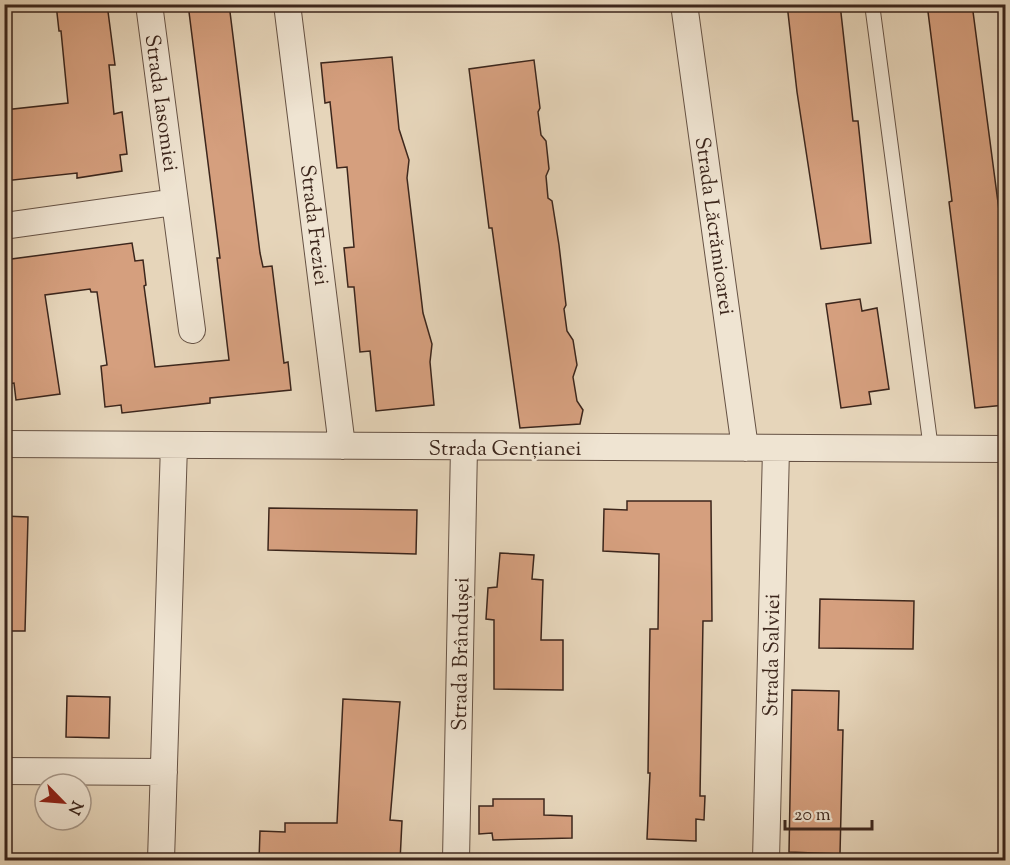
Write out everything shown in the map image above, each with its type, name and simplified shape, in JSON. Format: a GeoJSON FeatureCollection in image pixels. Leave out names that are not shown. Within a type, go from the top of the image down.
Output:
{"type":"FeatureCollection","features":[{"type":"Feature","properties":{"kind":"street","name":"Strada Iasomiei"},"geometry":{"type":"LineString","coordinates":[[148,4],[192,330]]}},
{"type":"Feature","properties":{"kind":"street","name":"Strada Freziei"},"geometry":{"type":"LineString","coordinates":[[287,4],[342,446]]}},
{"type":"Feature","properties":{"kind":"street","name":"Strada Lăcrămioarei"},"geometry":{"type":"LineString","coordinates":[[684,4],[745,448]]}},
{"type":"Feature","properties":{"kind":"street","name":"Strada Iasomiei"},"geometry":{"type":"LineString","coordinates":[[4,226],[175,202]]}},
{"type":"Feature","properties":{"kind":"street","name":"Strada Gențianei"},"geometry":{"type":"LineString","coordinates":[[4,444],[1005,449]]}},
{"type":"Feature","properties":{"kind":"street"},"geometry":{"type":"LineString","coordinates":[[161,861],[174,445]]}},
{"type":"Feature","properties":{"kind":"street","name":"Strada Brândușei"},"geometry":{"type":"LineString","coordinates":[[456,861],[464,447]]}},
{"type":"Feature","properties":{"kind":"street","name":"Strada Salviei"},"geometry":{"type":"LineString","coordinates":[[766,861],[776,449]]}},
{"type":"Feature","properties":{"kind":"street"},"geometry":{"type":"LineString","coordinates":[[4,771],[164,772]]}},
{"type":"Feature","properties":{"kind":"lane"},"geometry":{"type":"LineString","coordinates":[[872,4],[931,449]]}},
{"type":"Feature","properties":{"kind":"green space"},"geometry":{"type":"Polygon","coordinates":[[[539,4],[539,10],[353,8],[353,5],[539,4]]]}},
{"type":"Feature","properties":{"kind":"building"},"geometry":{"type":"Polygon","coordinates":[[[56,4],[107,4],[115,65],[109,65],[114,114],[122,112],[127,154],[120,155],[122,171],[77,178],[77,173],[4,181],[4,110],[68,103],[56,4]]]}},
{"type":"Feature","properties":{"kind":"building"},"geometry":{"type":"Polygon","coordinates":[[[188,4],[229,4],[260,253],[263,267],[272,266],[284,363],[288,362],[291,390],[210,398],[210,403],[122,413],[121,405],[105,407],[101,366],[107,365],[97,292],[91,292],[90,289],[45,295],[60,394],[16,400],[14,383],[7,384],[4,369],[4,260],[132,243],[135,261],[143,260],[146,285],[144,286],[155,367],[229,360],[217,258],[220,258],[188,4]]]}},
{"type":"Feature","properties":{"kind":"building"},"geometry":{"type":"Polygon","coordinates":[[[787,4],[840,4],[853,121],[858,121],[871,243],[821,249],[797,92],[787,4]]]}},
{"type":"Feature","properties":{"kind":"building"},"geometry":{"type":"Polygon","coordinates":[[[927,4],[972,4],[1005,256],[1005,405],[975,408],[927,4]]]}},
{"type":"Feature","properties":{"kind":"building"},"geometry":{"type":"Polygon","coordinates":[[[392,57],[399,129],[409,160],[407,178],[423,313],[432,344],[430,362],[434,405],[376,411],[370,351],[360,352],[354,287],[348,287],[344,248],[354,247],[347,167],[337,168],[330,102],[325,103],[321,63],[392,57]]]}},
{"type":"Feature","properties":{"kind":"building"},"geometry":{"type":"Polygon","coordinates":[[[534,60],[541,135],[546,141],[549,169],[546,176],[548,198],[552,201],[559,245],[567,331],[573,340],[577,365],[573,377],[577,401],[583,410],[580,424],[520,428],[492,228],[489,228],[469,69],[534,60]]]}},
{"type":"Feature","properties":{"kind":"building"},"geometry":{"type":"Polygon","coordinates":[[[860,299],[862,311],[877,308],[889,389],[869,392],[871,404],[841,408],[826,304],[860,299]]]}},
{"type":"Feature","properties":{"kind":"building"},"geometry":{"type":"Polygon","coordinates":[[[627,501],[711,501],[712,621],[703,621],[700,796],[705,796],[704,820],[696,819],[696,841],[647,839],[650,773],[648,773],[650,629],[658,629],[659,554],[603,551],[604,509],[627,510],[627,501]]]}},
{"type":"Feature","properties":{"kind":"building"},"geometry":{"type":"Polygon","coordinates":[[[269,508],[417,510],[416,554],[268,550],[269,508]]]}},
{"type":"Feature","properties":{"kind":"building"},"geometry":{"type":"Polygon","coordinates":[[[4,516],[28,517],[25,631],[4,631],[4,516]]]}},
{"type":"Feature","properties":{"kind":"building"},"geometry":{"type":"Polygon","coordinates":[[[500,553],[534,555],[532,579],[543,580],[541,640],[563,640],[563,690],[494,689],[494,620],[486,619],[488,588],[497,587],[500,553]]]}},
{"type":"Feature","properties":{"kind":"building"},"geometry":{"type":"Polygon","coordinates":[[[820,599],[914,601],[913,649],[819,648],[820,599]]]}},
{"type":"Feature","properties":{"kind":"building"},"geometry":{"type":"Polygon","coordinates":[[[792,690],[839,691],[838,730],[843,730],[840,854],[789,852],[792,690]]]}},
{"type":"Feature","properties":{"kind":"building"},"geometry":{"type":"Polygon","coordinates":[[[67,696],[110,697],[109,738],[66,737],[67,696]]]}},
{"type":"Feature","properties":{"kind":"building"},"geometry":{"type":"Polygon","coordinates":[[[343,699],[400,702],[390,820],[402,821],[400,861],[259,861],[260,831],[285,832],[285,823],[337,823],[343,699]]]}},
{"type":"Feature","properties":{"kind":"building"},"geometry":{"type":"Polygon","coordinates":[[[493,799],[544,799],[544,815],[572,816],[572,838],[493,840],[492,833],[479,834],[479,806],[493,806],[493,799]]]}}]}
